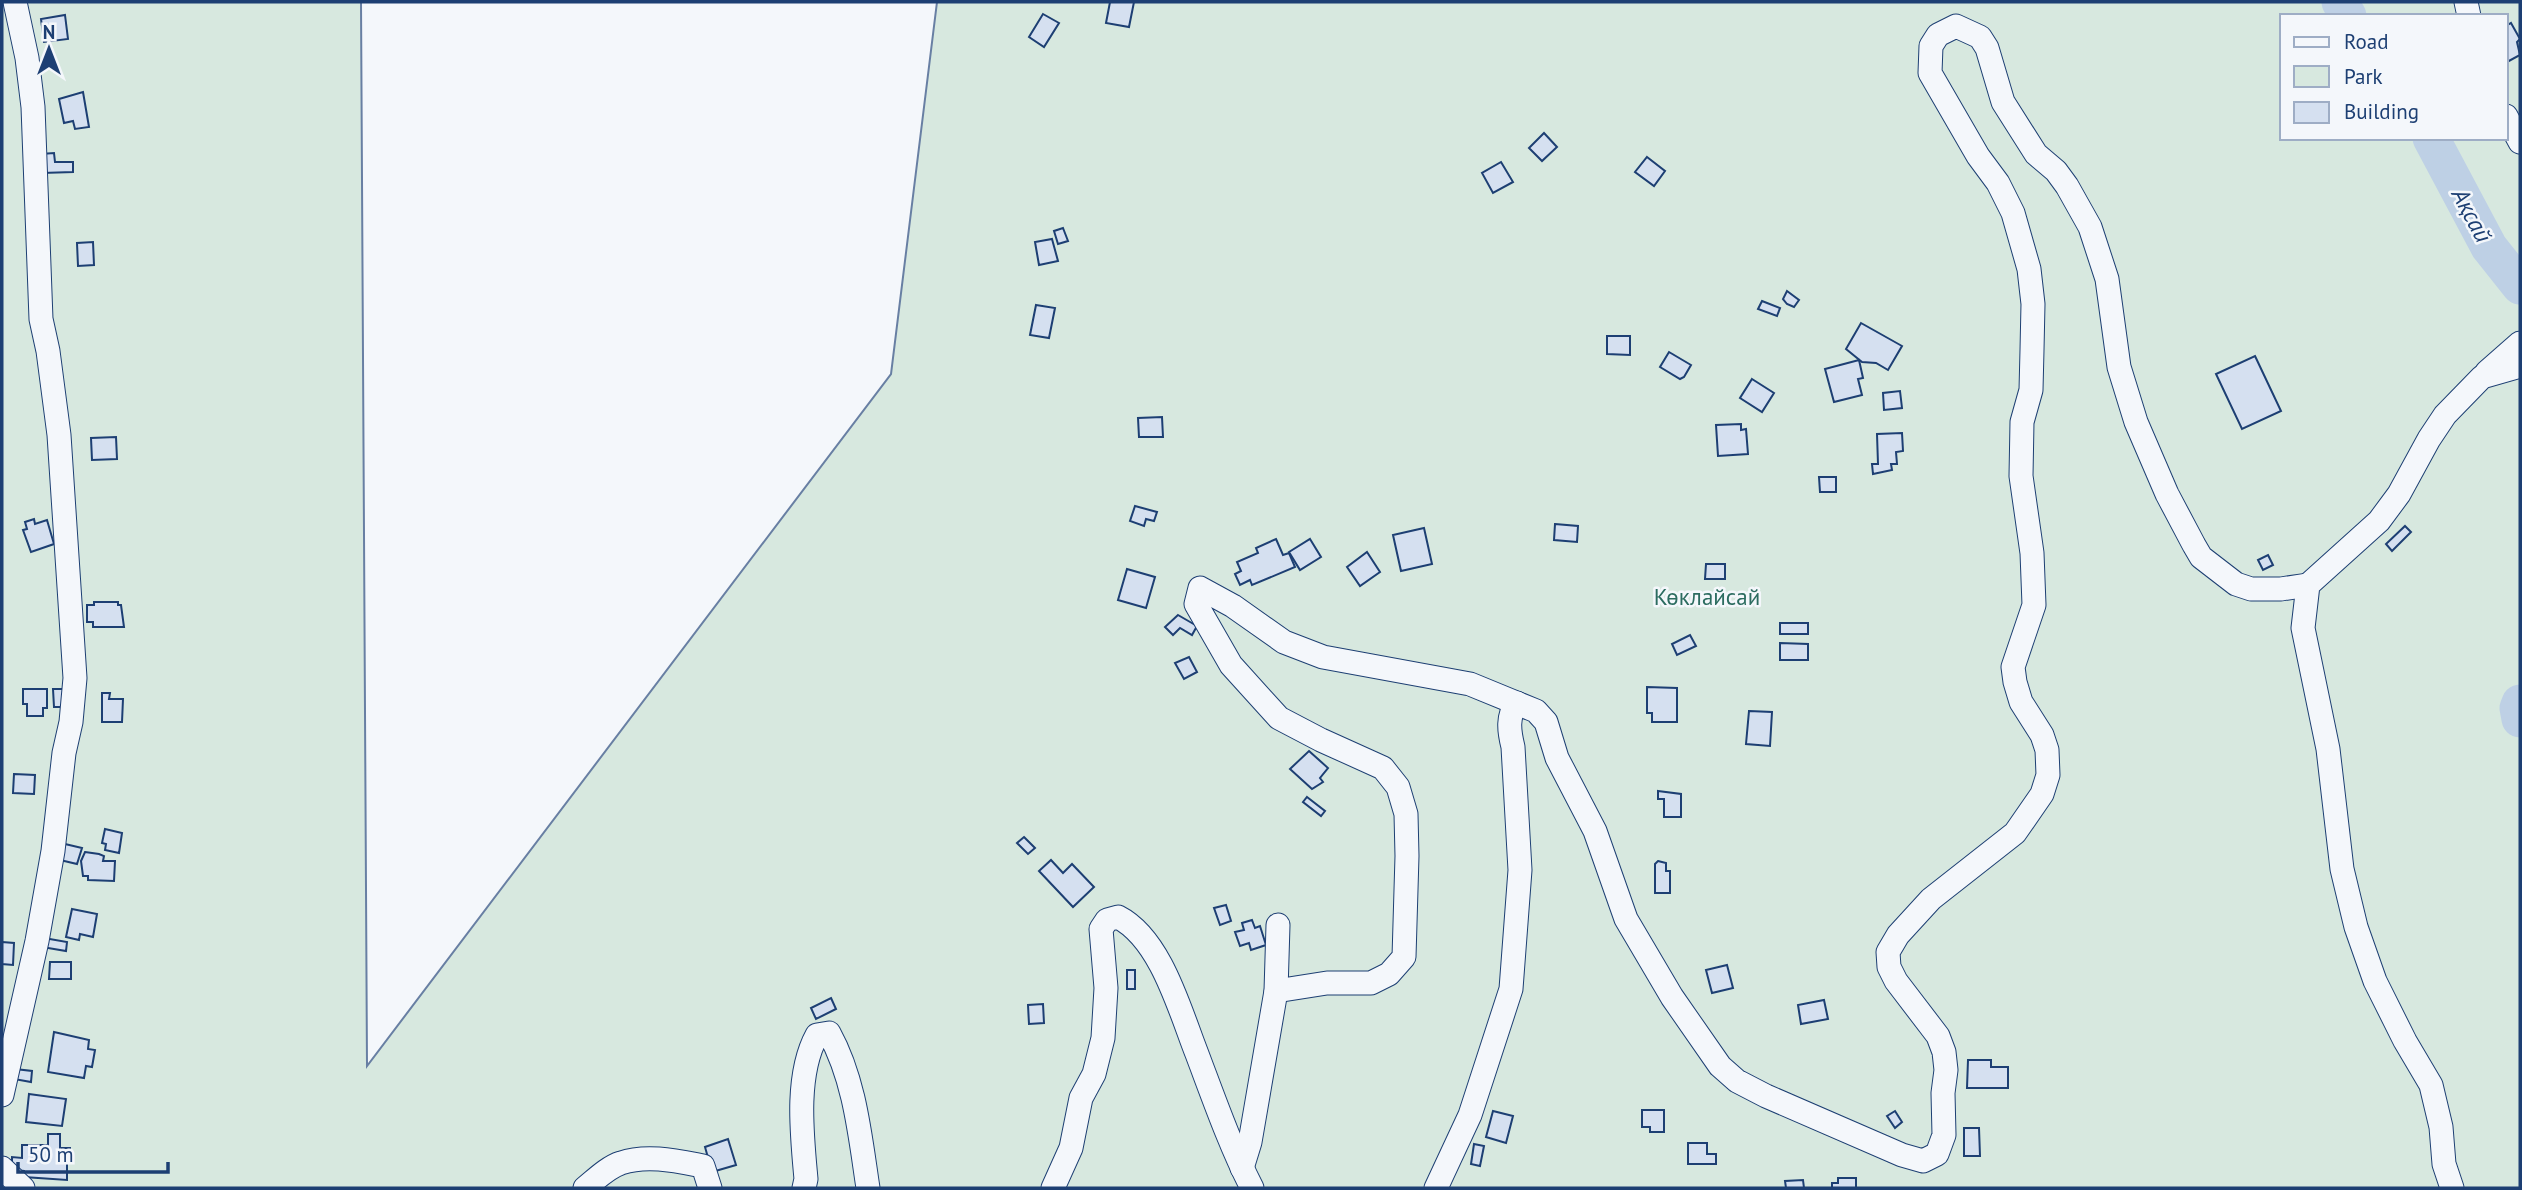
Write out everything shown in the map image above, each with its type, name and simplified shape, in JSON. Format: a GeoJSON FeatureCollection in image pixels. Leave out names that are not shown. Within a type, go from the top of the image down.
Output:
{"type":"FeatureCollection","features":[{"type":"Feature","properties":{"kind":"street"},"geometry":{"type":"LineString","coordinates":[[2,1095],[8,1043],[52,851],[75,678],[59,435],[40,308],[33,107],[27,58],[15,2]]}},
{"type":"Feature","properties":{"kind":"street"},"geometry":{"type":"LineString","coordinates":[[1276,991],[1327,983],[1371,983],[1389,974],[1404,957],[1408,856],[1406,814],[1398,787],[1383,768],[1279,718],[1231,665],[1212,634],[1196,604],[1200,588],[1233,606],[1284,642],[1322,657],[1470,684],[1536,711],[1546,722],[1557,758],[1595,831],[1626,919],[1672,998],[1720,1066],[1737,1081],[1766,1096],[1902,1155],[1923,1161],[1937,1154],[1944,1135],[1944,1052],[1938,1036],[1896,981],[1889,967],[1888,952],[1898,935],[1931,899],[2015,833],[2042,794],[2048,775],[2042,735],[2021,702],[2013,667],[2034,605],[2032,553],[2021,476],[2021,422],[2031,390],[2033,304],[2029,269],[2013,213],[1930,73],[1931,46],[1938,35],[1956,26],[1980,37],[1987,48],[2003,102],[2036,154],[2056,171],[2067,186],[2091,227],[2107,279],[2119,367],[2136,422],[2167,494],[2201,557],[2236,584],[2251,589],[2308,585],[2379,521],[2399,494],[2445,415],[2520,343]]}},
{"type":"Feature","properties":{"kind":"street"},"geometry":{"type":"LineString","coordinates":[[2508,120],[2520,142]]}},
{"type":"Feature","properties":{"kind":"street"},"geometry":{"type":"LineString","coordinates":[[2482,377],[2520,366]]}},
{"type":"Feature","properties":{"kind":"street"},"geometry":{"type":"LineString","coordinates":[[2308,585],[2303,628],[2328,750],[2342,869],[2375,981],[2431,1085],[2441,1127],[2444,1164],[2452,1188]]}},
{"type":"Feature","properties":{"kind":"street"},"geometry":{"type":"LineString","coordinates":[[1436,1188],[1469,1115],[1511,989],[1520,870],[1513,747],[1508,731],[1512,710],[1517,703]]}},
{"type":"Feature","properties":{"kind":"street"},"geometry":{"type":"LineString","coordinates":[[1053,1188],[1071,1147],[1081,1098],[1094,1074],[1103,1038],[1106,988],[1101,929],[1107,920],[1118,917],[1130,923],[1136,930],[1164,971],[1247,1178]]}},
{"type":"Feature","properties":{"kind":"street"},"geometry":{"type":"LineString","coordinates":[[1247,1178],[1250,1142],[1276,991],[1278,925]]}},
{"type":"Feature","properties":{"kind":"street"},"geometry":{"type":"LineString","coordinates":[[804,1188],[806,1179],[801,1122],[810,1048],[817,1035],[829,1033],[840,1053],[856,1109],[868,1188]]}},
{"type":"Feature","properties":{"kind":"street"},"geometry":{"type":"LineString","coordinates":[[585,1188],[620,1163],[644,1159],[675,1160],[703,1166],[710,1188]]}},
{"type":"Feature","properties":{"kind":"street"},"geometry":{"type":"LineString","coordinates":[[2,1168],[23,1188]]}},
{"type":"Feature","properties":{"kind":"green space","name":"Көклайсай"},"geometry":{"type":"Polygon","coordinates":[[[2,2],[361,2],[367,1066],[891,374],[937,2],[2520,2],[2520,1188],[2,1188],[2,2]]]}},
{"type":"Feature","properties":{"kind":"building"},"geometry":{"type":"Polygon","coordinates":[[[1110,2],[1134,2],[1129,27],[1106,23],[1110,2]]]}},
{"type":"Feature","properties":{"kind":"building"},"geometry":{"type":"Polygon","coordinates":[[[1043,14],[1059,23],[1044,47],[1029,37],[1043,14]]]}},
{"type":"Feature","properties":{"kind":"building"},"geometry":{"type":"Polygon","coordinates":[[[65,15],[68,39],[44,42],[41,19],[65,15]]]}},
{"type":"Feature","properties":{"kind":"building"},"geometry":{"type":"Polygon","coordinates":[[[2511,23],[2520,39],[2517,42],[2520,55],[2508,61],[2508,25],[2511,23]]]}},
{"type":"Feature","properties":{"kind":"building"},"geometry":{"type":"Polygon","coordinates":[[[83,92],[89,127],[75,129],[73,121],[64,123],[59,99],[83,92]]]}},
{"type":"Feature","properties":{"kind":"building"},"geometry":{"type":"Polygon","coordinates":[[[1544,133],[1557,147],[1542,161],[1529,148],[1544,133]]]}},
{"type":"Feature","properties":{"kind":"building"},"geometry":{"type":"Polygon","coordinates":[[[54,153],[55,162],[73,162],[73,172],[42,173],[41,154],[54,153]]]}},
{"type":"Feature","properties":{"kind":"building"},"geometry":{"type":"Polygon","coordinates":[[[1647,157],[1665,171],[1654,186],[1635,172],[1647,157]]]}},
{"type":"Feature","properties":{"kind":"building"},"geometry":{"type":"Polygon","coordinates":[[[1501,162],[1513,182],[1493,193],[1482,173],[1501,162]]]}},
{"type":"Feature","properties":{"kind":"building"},"geometry":{"type":"Polygon","coordinates":[[[1063,228],[1068,241],[1058,244],[1054,231],[1063,228]]]}},
{"type":"Feature","properties":{"kind":"building"},"geometry":{"type":"Polygon","coordinates":[[[1052,239],[1058,261],[1039,265],[1035,242],[1052,239]]]}},
{"type":"Feature","properties":{"kind":"building"},"geometry":{"type":"Polygon","coordinates":[[[93,242],[94,265],[78,266],[77,243],[93,242]]]}},
{"type":"Feature","properties":{"kind":"building"},"geometry":{"type":"Polygon","coordinates":[[[1787,291],[1799,300],[1794,307],[1783,299],[1787,291]]]}},
{"type":"Feature","properties":{"kind":"building"},"geometry":{"type":"Polygon","coordinates":[[[1762,301],[1780,308],[1777,316],[1758,309],[1762,301]]]}},
{"type":"Feature","properties":{"kind":"building"},"geometry":{"type":"Polygon","coordinates":[[[1036,305],[1055,308],[1049,338],[1030,335],[1036,305]]]}},
{"type":"Feature","properties":{"kind":"building"},"geometry":{"type":"Polygon","coordinates":[[[1861,323],[1902,346],[1888,370],[1876,363],[1862,362],[1846,349],[1861,323]]]}},
{"type":"Feature","properties":{"kind":"building"},"geometry":{"type":"Polygon","coordinates":[[[1607,336],[1630,336],[1630,355],[1607,354],[1607,336]]]}},
{"type":"Feature","properties":{"kind":"building"},"geometry":{"type":"Polygon","coordinates":[[[1669,352],[1691,365],[1680,379],[1660,367],[1669,352]]]}},
{"type":"Feature","properties":{"kind":"building"},"geometry":{"type":"Polygon","coordinates":[[[2255,356],[2281,411],[2242,429],[2216,374],[2255,356]]]}},
{"type":"Feature","properties":{"kind":"building"},"geometry":{"type":"Polygon","coordinates":[[[1859,360],[1863,378],[1858,379],[1862,395],[1834,402],[1825,369],[1859,360]]]}},
{"type":"Feature","properties":{"kind":"building"},"geometry":{"type":"Polygon","coordinates":[[[1752,379],[1774,393],[1762,412],[1740,398],[1752,379]]]}},
{"type":"Feature","properties":{"kind":"building"},"geometry":{"type":"Polygon","coordinates":[[[1900,391],[1902,408],[1884,410],[1883,393],[1900,391]]]}},
{"type":"Feature","properties":{"kind":"building"},"geometry":{"type":"Polygon","coordinates":[[[1162,417],[1163,437],[1139,437],[1138,418],[1162,417]]]}},
{"type":"Feature","properties":{"kind":"building"},"geometry":{"type":"Polygon","coordinates":[[[1741,424],[1741,430],[1746,429],[1748,454],[1718,456],[1716,425],[1741,424]]]}},
{"type":"Feature","properties":{"kind":"building"},"geometry":{"type":"Polygon","coordinates":[[[1902,433],[1903,451],[1896,452],[1897,464],[1891,464],[1892,470],[1873,474],[1872,464],[1878,464],[1877,434],[1902,433]]]}},
{"type":"Feature","properties":{"kind":"building"},"geometry":{"type":"Polygon","coordinates":[[[116,437],[117,459],[92,460],[91,438],[116,437]]]}},
{"type":"Feature","properties":{"kind":"building"},"geometry":{"type":"Polygon","coordinates":[[[1819,477],[1836,477],[1836,492],[1820,492],[1819,477]]]}},
{"type":"Feature","properties":{"kind":"building"},"geometry":{"type":"Polygon","coordinates":[[[1135,506],[1157,512],[1154,521],[1146,519],[1144,526],[1130,521],[1135,506]]]}},
{"type":"Feature","properties":{"kind":"building"},"geometry":{"type":"Polygon","coordinates":[[[34,519],[35,524],[47,520],[54,544],[31,552],[23,530],[27,529],[25,522],[34,519]]]}},
{"type":"Feature","properties":{"kind":"building"},"geometry":{"type":"Polygon","coordinates":[[[1555,524],[1578,526],[1577,542],[1554,540],[1555,524]]]}},
{"type":"Feature","properties":{"kind":"building"},"geometry":{"type":"Polygon","coordinates":[[[2405,526],[2411,532],[2392,551],[2386,544],[2405,526]]]}},
{"type":"Feature","properties":{"kind":"building"},"geometry":{"type":"Polygon","coordinates":[[[1424,528],[1432,564],[1401,571],[1393,535],[1424,528]]]}},
{"type":"Feature","properties":{"kind":"building"},"geometry":{"type":"Polygon","coordinates":[[[1276,539],[1283,555],[1289,553],[1295,567],[1252,585],[1250,580],[1240,585],[1235,574],[1241,571],[1237,562],[1258,553],[1256,548],[1276,539]]]}},
{"type":"Feature","properties":{"kind":"building"},"geometry":{"type":"Polygon","coordinates":[[[1310,539],[1321,557],[1300,570],[1289,552],[1310,539]]]}},
{"type":"Feature","properties":{"kind":"building"},"geometry":{"type":"Polygon","coordinates":[[[1367,552],[1380,572],[1360,586],[1347,567],[1367,552]]]}},
{"type":"Feature","properties":{"kind":"building"},"geometry":{"type":"Polygon","coordinates":[[[2268,555],[2273,565],[2263,570],[2258,560],[2268,555]]]}},
{"type":"Feature","properties":{"kind":"building"},"geometry":{"type":"Polygon","coordinates":[[[1706,564],[1725,564],[1725,579],[1705,579],[1706,564]]]}},
{"type":"Feature","properties":{"kind":"building"},"geometry":{"type":"Polygon","coordinates":[[[1127,569],[1155,577],[1146,608],[1118,600],[1127,569]]]}},
{"type":"Feature","properties":{"kind":"building"},"geometry":{"type":"Polygon","coordinates":[[[94,602],[118,602],[118,605],[121,605],[124,627],[93,627],[93,622],[87,622],[87,605],[94,605],[94,602]]]}},
{"type":"Feature","properties":{"kind":"building"},"geometry":{"type":"Polygon","coordinates":[[[1178,615],[1197,626],[1192,635],[1180,628],[1173,635],[1165,627],[1178,615]]]}},
{"type":"Feature","properties":{"kind":"building"},"geometry":{"type":"Polygon","coordinates":[[[1780,623],[1808,623],[1808,634],[1780,634],[1780,623]]]}},
{"type":"Feature","properties":{"kind":"building"},"geometry":{"type":"Polygon","coordinates":[[[1690,635],[1696,646],[1677,655],[1672,644],[1690,635]]]}},
{"type":"Feature","properties":{"kind":"building"},"geometry":{"type":"Polygon","coordinates":[[[1780,643],[1808,644],[1808,660],[1780,660],[1780,643]]]}},
{"type":"Feature","properties":{"kind":"building"},"geometry":{"type":"Polygon","coordinates":[[[1189,657],[1197,672],[1184,679],[1175,663],[1189,657]]]}},
{"type":"Feature","properties":{"kind":"building"},"geometry":{"type":"Polygon","coordinates":[[[1647,687],[1677,688],[1677,722],[1652,722],[1652,713],[1647,713],[1647,687]]]}},
{"type":"Feature","properties":{"kind":"building"},"geometry":{"type":"Polygon","coordinates":[[[23,689],[47,689],[47,708],[43,708],[43,716],[27,716],[27,704],[23,704],[23,689]]]}},
{"type":"Feature","properties":{"kind":"building"},"geometry":{"type":"Polygon","coordinates":[[[53,689],[66,689],[66,707],[54,707],[53,689]]]}},
{"type":"Feature","properties":{"kind":"building"},"geometry":{"type":"Polygon","coordinates":[[[102,693],[110,693],[109,699],[123,699],[122,722],[102,722],[102,693]]]}},
{"type":"Feature","properties":{"kind":"building"},"geometry":{"type":"Polygon","coordinates":[[[1749,711],[1772,712],[1770,746],[1746,744],[1749,711]]]}},
{"type":"Feature","properties":{"kind":"building"},"geometry":{"type":"Polygon","coordinates":[[[1309,751],[1328,768],[1320,778],[1323,782],[1312,789],[1290,769],[1309,751]]]}},
{"type":"Feature","properties":{"kind":"building"},"geometry":{"type":"Polygon","coordinates":[[[14,774],[35,775],[34,794],[13,793],[14,774]]]}},
{"type":"Feature","properties":{"kind":"building"},"geometry":{"type":"Polygon","coordinates":[[[1658,791],[1681,794],[1681,817],[1664,817],[1664,799],[1658,799],[1658,791]]]}},
{"type":"Feature","properties":{"kind":"building"},"geometry":{"type":"Polygon","coordinates":[[[1307,797],[1325,811],[1321,816],[1303,802],[1307,797]]]}},
{"type":"Feature","properties":{"kind":"building"},"geometry":{"type":"Polygon","coordinates":[[[105,829],[122,833],[119,853],[105,850],[106,844],[102,843],[105,829]]]}},
{"type":"Feature","properties":{"kind":"building"},"geometry":{"type":"Polygon","coordinates":[[[1024,837],[1035,848],[1028,854],[1017,843],[1024,837]]]}},
{"type":"Feature","properties":{"kind":"building"},"geometry":{"type":"Polygon","coordinates":[[[65,844],[82,848],[77,864],[60,860],[65,844]]]}},
{"type":"Feature","properties":{"kind":"building"},"geometry":{"type":"Polygon","coordinates":[[[85,852],[104,856],[103,861],[115,861],[114,881],[88,880],[88,876],[83,876],[81,861],[85,852]]]}},
{"type":"Feature","properties":{"kind":"building"},"geometry":{"type":"Polygon","coordinates":[[[1051,860],[1063,873],[1072,864],[1094,887],[1073,907],[1039,871],[1051,860]]]}},
{"type":"Feature","properties":{"kind":"building"},"geometry":{"type":"Polygon","coordinates":[[[1658,861],[1666,863],[1666,871],[1670,871],[1670,893],[1655,893],[1655,864],[1658,861]]]}},
{"type":"Feature","properties":{"kind":"building"},"geometry":{"type":"Polygon","coordinates":[[[1226,905],[1231,921],[1220,925],[1214,908],[1226,905]]]}},
{"type":"Feature","properties":{"kind":"building"},"geometry":{"type":"Polygon","coordinates":[[[72,909],[97,914],[93,937],[80,934],[79,940],[66,937],[72,909]]]}},
{"type":"Feature","properties":{"kind":"building"},"geometry":{"type":"Polygon","coordinates":[[[1252,920],[1255,928],[1260,926],[1266,945],[1251,950],[1249,943],[1240,946],[1235,932],[1244,930],[1242,923],[1252,920]]]}},
{"type":"Feature","properties":{"kind":"building"},"geometry":{"type":"Polygon","coordinates":[[[44,938],[67,942],[66,951],[42,947],[44,938]]]}},
{"type":"Feature","properties":{"kind":"building"},"geometry":{"type":"Polygon","coordinates":[[[2,942],[14,943],[13,965],[2,964],[2,942]]]}},
{"type":"Feature","properties":{"kind":"building"},"geometry":{"type":"Polygon","coordinates":[[[50,962],[71,962],[71,979],[49,979],[50,962]]]}},
{"type":"Feature","properties":{"kind":"building"},"geometry":{"type":"Polygon","coordinates":[[[1727,965],[1733,988],[1712,993],[1706,970],[1727,965]]]}},
{"type":"Feature","properties":{"kind":"building"},"geometry":{"type":"Polygon","coordinates":[[[1127,970],[1135,970],[1135,989],[1127,989],[1127,970]]]}},
{"type":"Feature","properties":{"kind":"building"},"geometry":{"type":"Polygon","coordinates":[[[831,998],[836,1009],[816,1019],[811,1008],[831,998]]]}},
{"type":"Feature","properties":{"kind":"building"},"geometry":{"type":"Polygon","coordinates":[[[1824,1000],[1828,1019],[1801,1024],[1798,1005],[1824,1000]]]}},
{"type":"Feature","properties":{"kind":"building"},"geometry":{"type":"Polygon","coordinates":[[[1043,1004],[1044,1023],[1029,1024],[1028,1005],[1043,1004]]]}},
{"type":"Feature","properties":{"kind":"building"},"geometry":{"type":"Polygon","coordinates":[[[54,1032],[89,1040],[88,1049],[95,1050],[92,1067],[86,1066],[84,1078],[48,1072],[54,1032]]]}},
{"type":"Feature","properties":{"kind":"building"},"geometry":{"type":"Polygon","coordinates":[[[1968,1060],[1991,1060],[1991,1067],[2008,1067],[2008,1088],[1967,1088],[1968,1060]]]}},
{"type":"Feature","properties":{"kind":"building"},"geometry":{"type":"Polygon","coordinates":[[[15,1069],[32,1071],[31,1082],[14,1079],[15,1069]]]}},
{"type":"Feature","properties":{"kind":"building"},"geometry":{"type":"Polygon","coordinates":[[[29,1094],[66,1099],[62,1126],[26,1122],[29,1094]]]}},
{"type":"Feature","properties":{"kind":"building"},"geometry":{"type":"Polygon","coordinates":[[[1642,1110],[1664,1110],[1664,1132],[1650,1132],[1650,1127],[1642,1127],[1642,1110]]]}},
{"type":"Feature","properties":{"kind":"building"},"geometry":{"type":"Polygon","coordinates":[[[1493,1111],[1513,1116],[1506,1143],[1486,1137],[1493,1111]]]}},
{"type":"Feature","properties":{"kind":"building"},"geometry":{"type":"Polygon","coordinates":[[[1895,1111],[1902,1122],[1895,1128],[1887,1116],[1895,1111]]]}},
{"type":"Feature","properties":{"kind":"building"},"geometry":{"type":"Polygon","coordinates":[[[1964,1128],[1979,1128],[1980,1156],[1964,1156],[1964,1128]]]}},
{"type":"Feature","properties":{"kind":"building"},"geometry":{"type":"Polygon","coordinates":[[[48,1134],[60,1134],[60,1148],[70,1148],[67,1180],[24,1177],[24,1171],[12,1170],[12,1157],[22,1158],[22,1145],[48,1145],[48,1134]]]}},
{"type":"Feature","properties":{"kind":"building"},"geometry":{"type":"Polygon","coordinates":[[[728,1139],[736,1165],[712,1172],[705,1147],[728,1139]]]}},
{"type":"Feature","properties":{"kind":"building"},"geometry":{"type":"Polygon","coordinates":[[[1688,1143],[1707,1143],[1707,1154],[1716,1154],[1716,1164],[1688,1164],[1688,1143]]]}},
{"type":"Feature","properties":{"kind":"building"},"geometry":{"type":"Polygon","coordinates":[[[1474,1144],[1484,1146],[1480,1166],[1471,1164],[1474,1144]]]}},
{"type":"Feature","properties":{"kind":"building"},"geometry":{"type":"Polygon","coordinates":[[[1838,1178],[1856,1178],[1856,1188],[1832,1188],[1832,1183],[1838,1183],[1838,1178]]]}},
{"type":"Feature","properties":{"kind":"building"},"geometry":{"type":"Polygon","coordinates":[[[1803,1180],[1804,1188],[1786,1188],[1785,1181],[1803,1180]]]}},
{"type":"Feature","properties":{"kind":"waterway","name":"Ақсай"},"geometry":{"type":"LineString","coordinates":[[2340,2],[2347,14]]}},
{"type":"Feature","properties":{"kind":"waterway","name":"Ақсай"},"geometry":{"type":"LineString","coordinates":[[2432,140],[2489,247],[2520,286]]}},
{"type":"Feature","properties":{"kind":"waterway","name":"Ақсай"},"geometry":{"type":"LineString","coordinates":[[2520,703],[2520,719]]}}]}
